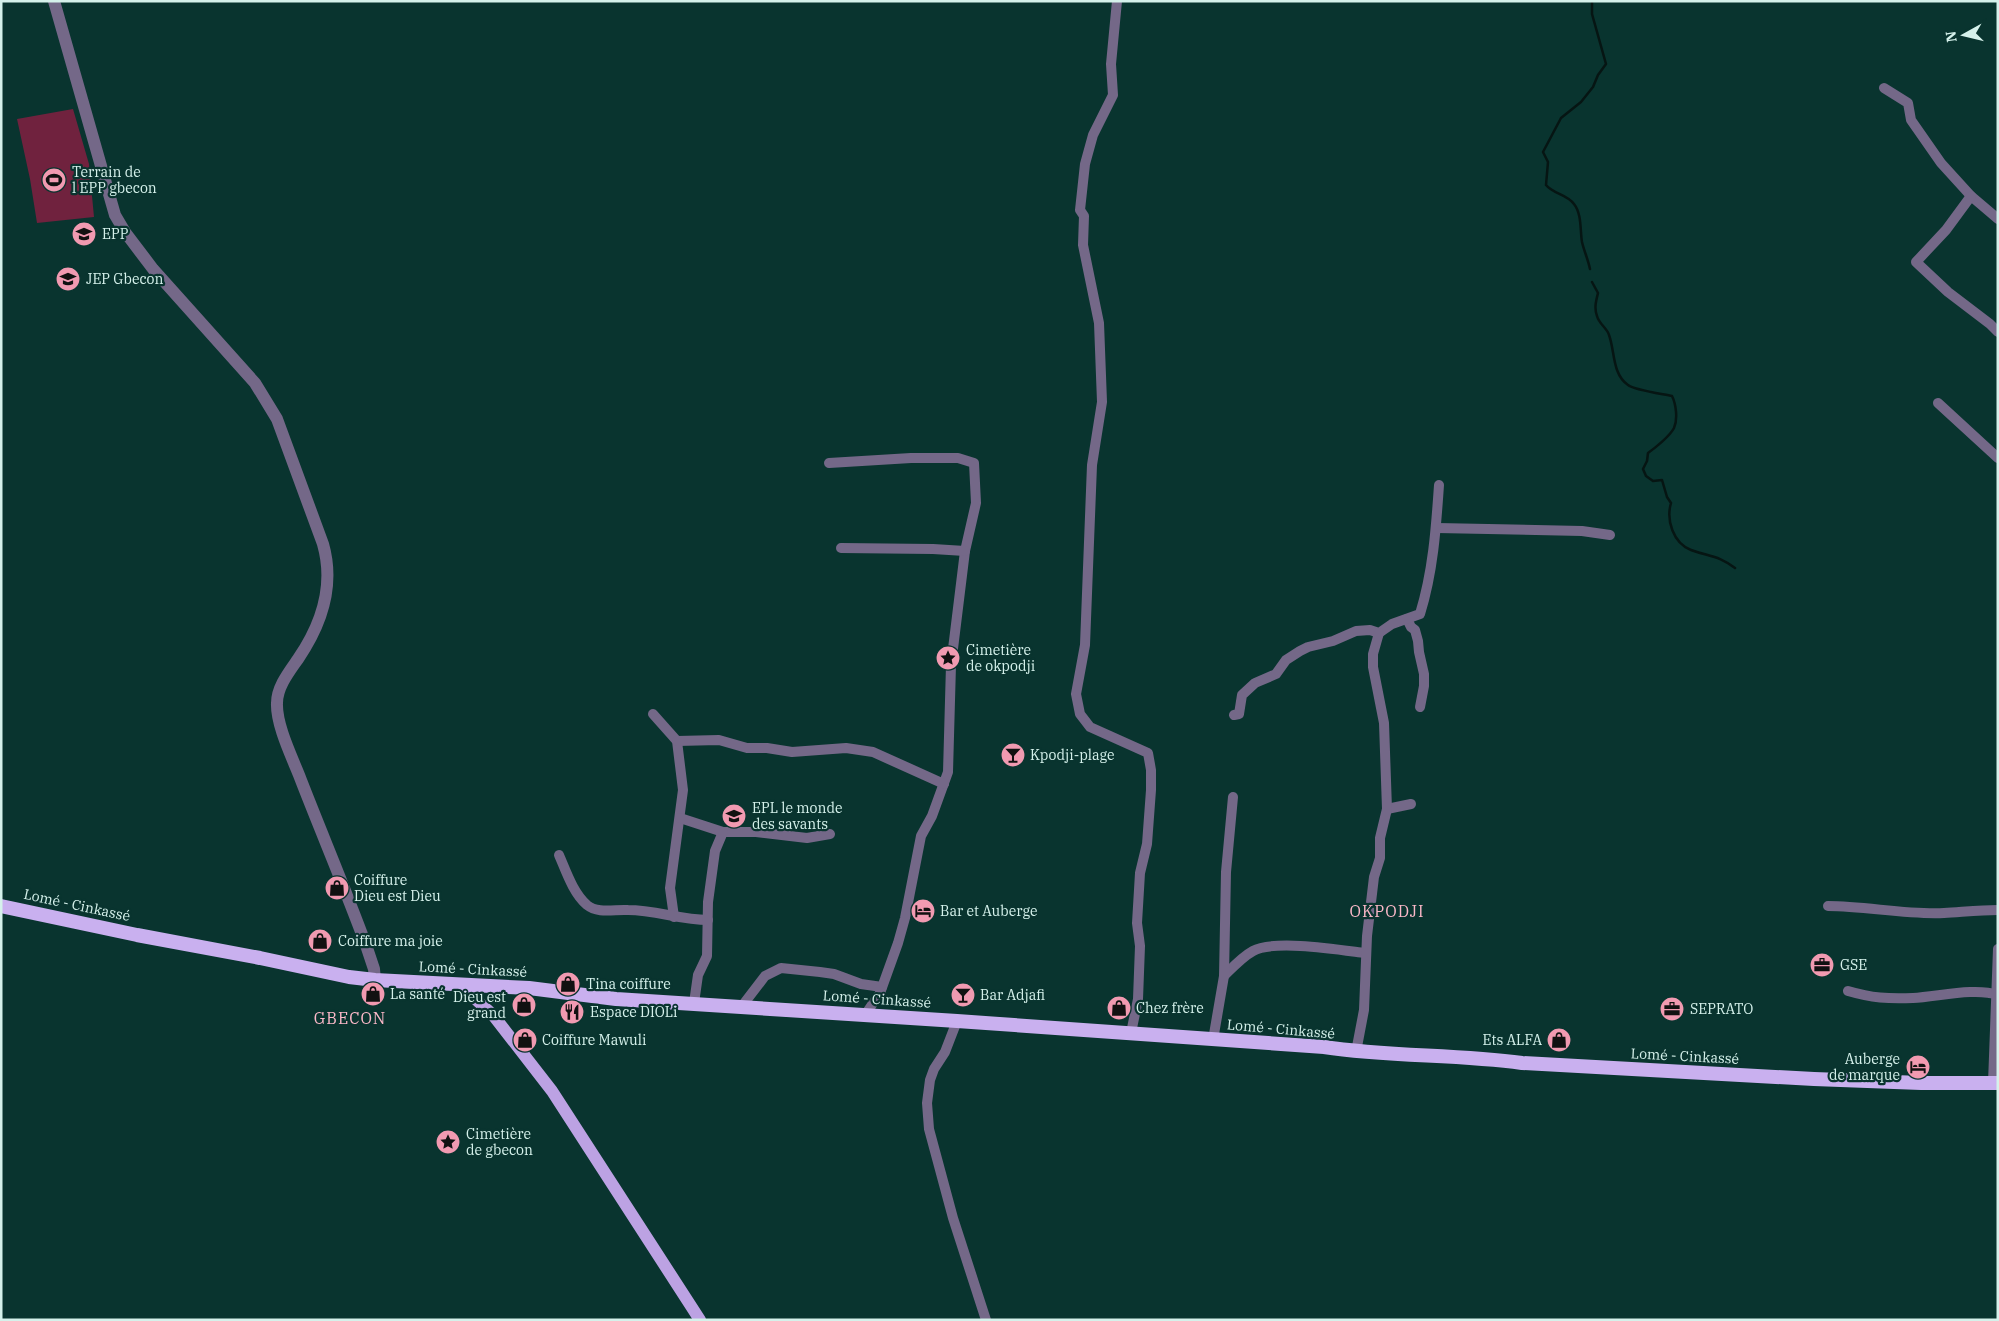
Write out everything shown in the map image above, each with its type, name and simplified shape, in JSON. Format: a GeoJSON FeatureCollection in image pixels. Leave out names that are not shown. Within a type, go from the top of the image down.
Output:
{"type":"FeatureCollection","features":[{"type":"Feature","properties":{"kind":"highway","name":"Lomé - Cinkassé"},"geometry":{"type":"LineString","coordinates":[[1,906],[137,935],[375,980],[461,986],[529,988],[616,999],[1131,1033],[1356,1052],[1490,1058],[1522,1063],[1814,1080],[1995,1083]]}},
{"type":"Feature","properties":{"kind":"main road"},"geometry":{"type":"LineString","coordinates":[[461,986],[493,1015],[552,1091],[700,1320]]}},
{"type":"Feature","properties":{"kind":"street"},"geometry":{"type":"LineString","coordinates":[[54,1],[115,215],[152,270],[254,383],[267,403],[277,419],[324,544],[329,582],[325,605],[315,630],[286,676],[276,704],[280,723],[293,759],[374,968],[375,980]]}},
{"type":"Feature","properties":{"kind":"street"},"geometry":{"type":"LineString","coordinates":[[1116,1],[1110,64],[1113,95],[1093,136],[1085,164],[1080,210],[1084,216],[1083,245],[1099,323],[1102,402],[1092,465],[1085,645],[1076,694],[1080,714],[1090,727],[1148,753],[1151,770],[1148,834],[1140,873],[1137,923],[1140,946],[1138,999],[1131,1033]]}},
{"type":"Feature","properties":{"kind":"street"},"geometry":{"type":"LineString","coordinates":[[1884,88],[1908,103],[1911,120],[1941,163],[1971,196],[1998,219]]}},
{"type":"Feature","properties":{"kind":"street"},"geometry":{"type":"LineString","coordinates":[[1971,196],[1946,230],[1916,262],[1948,292],[1998,332]]}},
{"type":"Feature","properties":{"kind":"street"},"geometry":{"type":"LineString","coordinates":[[1938,403],[1998,458]]}},
{"type":"Feature","properties":{"kind":"street"},"geometry":{"type":"LineString","coordinates":[[828,463],[911,458],[958,458],[974,463],[976,503],[965,551],[951,664],[948,772],[932,816],[921,836],[905,918],[880,993],[865,1015]]}},
{"type":"Feature","properties":{"kind":"street"},"geometry":{"type":"LineString","coordinates":[[1356,1052],[1364,1010],[1365,953],[1374,877],[1380,858],[1380,838],[1387,809],[1384,723],[1373,667],[1373,654],[1379,633],[1392,624],[1420,614],[1437,528],[1439,486]]}},
{"type":"Feature","properties":{"kind":"street"},"geometry":{"type":"LineString","coordinates":[[1437,528],[1582,532],[1610,535]]}},
{"type":"Feature","properties":{"kind":"street"},"geometry":{"type":"LineString","coordinates":[[841,548],[932,548],[965,551]]}},
{"type":"Feature","properties":{"kind":"street"},"geometry":{"type":"LineString","coordinates":[[1407,619],[1415,630],[1424,674],[1420,707]]}},
{"type":"Feature","properties":{"kind":"street"},"geometry":{"type":"LineString","coordinates":[[1234,715],[1239,714],[1242,695],[1256,682],[1276,674],[1286,660],[1300,651],[1308,647],[1333,642],[1356,631],[1370,630],[1379,633]]}},
{"type":"Feature","properties":{"kind":"street"},"geometry":{"type":"LineString","coordinates":[[653,714],[677,741],[683,790],[670,888],[674,917]]}},
{"type":"Feature","properties":{"kind":"street"},"geometry":{"type":"LineString","coordinates":[[677,741],[719,740],[746,748],[767,748],[792,752],[846,748],[873,752],[944,784]]}},
{"type":"Feature","properties":{"kind":"street"},"geometry":{"type":"LineString","coordinates":[[1213,1040],[1224,976],[1226,872],[1233,797]]}},
{"type":"Feature","properties":{"kind":"street"},"geometry":{"type":"LineString","coordinates":[[1387,809],[1411,804]]}},
{"type":"Feature","properties":{"kind":"street"},"geometry":{"type":"LineString","coordinates":[[680,818],[723,832],[756,832],[807,838],[830,834]]}},
{"type":"Feature","properties":{"kind":"street"},"geometry":{"type":"LineString","coordinates":[[694,1003],[698,975],[707,956],[708,902],[716,852],[723,832]]}},
{"type":"Feature","properties":{"kind":"street"},"geometry":{"type":"LineString","coordinates":[[559,855],[580,898],[589,906],[602,910],[655,912],[674,917],[708,920]]}},
{"type":"Feature","properties":{"kind":"street"},"geometry":{"type":"LineString","coordinates":[[1828,906],[1944,913],[1998,910]]}},
{"type":"Feature","properties":{"kind":"street"},"geometry":{"type":"LineString","coordinates":[[1224,976],[1254,950],[1265,947],[1330,948],[1365,953]]}},
{"type":"Feature","properties":{"kind":"street"},"geometry":{"type":"LineString","coordinates":[[1995,1083],[1998,948]]}},
{"type":"Feature","properties":{"kind":"street"},"geometry":{"type":"LineString","coordinates":[[742,1006],[765,976],[781,968],[834,974],[861,984],[882,987]]}},
{"type":"Feature","properties":{"kind":"street"},"geometry":{"type":"LineString","coordinates":[[1848,991],[1872,998],[1913,998],[1962,993],[1997,994]]}},
{"type":"Feature","properties":{"kind":"street"},"geometry":{"type":"LineString","coordinates":[[957,1021],[945,1052],[934,1069],[926,1103],[929,1129],[953,1218],[986,1320]]}},
{"type":"Feature","properties":{"kind":"shaded area"},"geometry":{"type":"Polygon","coordinates":[[[73,109],[89,164],[94,217],[37,223],[17,119],[73,109]]]}},
{"type":"Feature","properties":{"kind":"waterway"},"geometry":{"type":"LineString","coordinates":[[1590,269],[1582,242],[1580,218],[1577,208],[1568,198],[1546,185],[1548,162],[1543,152],[1561,118],[1581,102],[1593,87],[1598,75],[1606,64],[1592,14],[1592,1]]}},
{"type":"Feature","properties":{"kind":"waterway"},"geometry":{"type":"LineString","coordinates":[[1592,282],[1598,293],[1595,307],[1597,316],[1609,335],[1619,375],[1631,387],[1672,396],[1673,399],[1676,416],[1674,428],[1666,438],[1648,453],[1643,469],[1646,476],[1653,481],[1662,480],[1667,497],[1671,503],[1669,517],[1675,537],[1685,547],[1719,558],[1735,568]]}},
{"type":"Feature","properties":{"kind":"place","name":"Terrain de l EPP gbecon"},"geometry":{"type":"Point","coordinates":[54,180]}},
{"type":"Feature","properties":{"kind":"place","name":"EPP"},"geometry":{"type":"Point","coordinates":[84,234]}},
{"type":"Feature","properties":{"kind":"place","name":"JEP Gbecon"},"geometry":{"type":"Point","coordinates":[68,279]}},
{"type":"Feature","properties":{"kind":"place","name":"Cimetière de okpodji"},"geometry":{"type":"Point","coordinates":[948,658]}},
{"type":"Feature","properties":{"kind":"place","name":"Kpodji-plage"},"geometry":{"type":"Point","coordinates":[1013,755]}},
{"type":"Feature","properties":{"kind":"place","name":"EPL le monde des savants"},"geometry":{"type":"Point","coordinates":[734,816]}},
{"type":"Feature","properties":{"kind":"place","name":"Coiffure Dieu est Dieu"},"geometry":{"type":"Point","coordinates":[337,888]}},
{"type":"Feature","properties":{"kind":"place","name":"Bar et Auberge"},"geometry":{"type":"Point","coordinates":[923,911]}},
{"type":"Feature","properties":{"kind":"place","name":"Coiffure ma joie"},"geometry":{"type":"Point","coordinates":[320,941]}},
{"type":"Feature","properties":{"kind":"place","name":"GSE"},"geometry":{"type":"Point","coordinates":[1822,965]}},
{"type":"Feature","properties":{"kind":"place","name":"Tina coiffure"},"geometry":{"type":"Point","coordinates":[568,984]}},
{"type":"Feature","properties":{"kind":"place","name":"La santé"},"geometry":{"type":"Point","coordinates":[373,994]}},
{"type":"Feature","properties":{"kind":"place","name":"Bar Adjafi"},"geometry":{"type":"Point","coordinates":[963,995]}},
{"type":"Feature","properties":{"kind":"place","name":"Dieu est grand"},"geometry":{"type":"Point","coordinates":[524,1005]}},
{"type":"Feature","properties":{"kind":"place","name":"Chez frère"},"geometry":{"type":"Point","coordinates":[1119,1008]}},
{"type":"Feature","properties":{"kind":"place","name":"SEPRATO"},"geometry":{"type":"Point","coordinates":[1672,1009]}},
{"type":"Feature","properties":{"kind":"place","name":"Espace DIOLi"},"geometry":{"type":"Point","coordinates":[572,1012]}},
{"type":"Feature","properties":{"kind":"place","name":"Coiffure Mawuli"},"geometry":{"type":"Point","coordinates":[525,1040]}},
{"type":"Feature","properties":{"kind":"place","name":"Ets ALFA"},"geometry":{"type":"Point","coordinates":[1559,1040]}},
{"type":"Feature","properties":{"kind":"place","name":"Auberge de marque"},"geometry":{"type":"Point","coordinates":[1918,1067]}},
{"type":"Feature","properties":{"kind":"place","name":"Cimetière de gbecon"},"geometry":{"type":"Point","coordinates":[448,1142]}},
{"type":"Feature","properties":{"kind":"district","name":"OKPODJI"},"geometry":{"type":"Point","coordinates":[1387,911]}},
{"type":"Feature","properties":{"kind":"district","name":"GBECON"},"geometry":{"type":"Point","coordinates":[350,1018]}}]}
